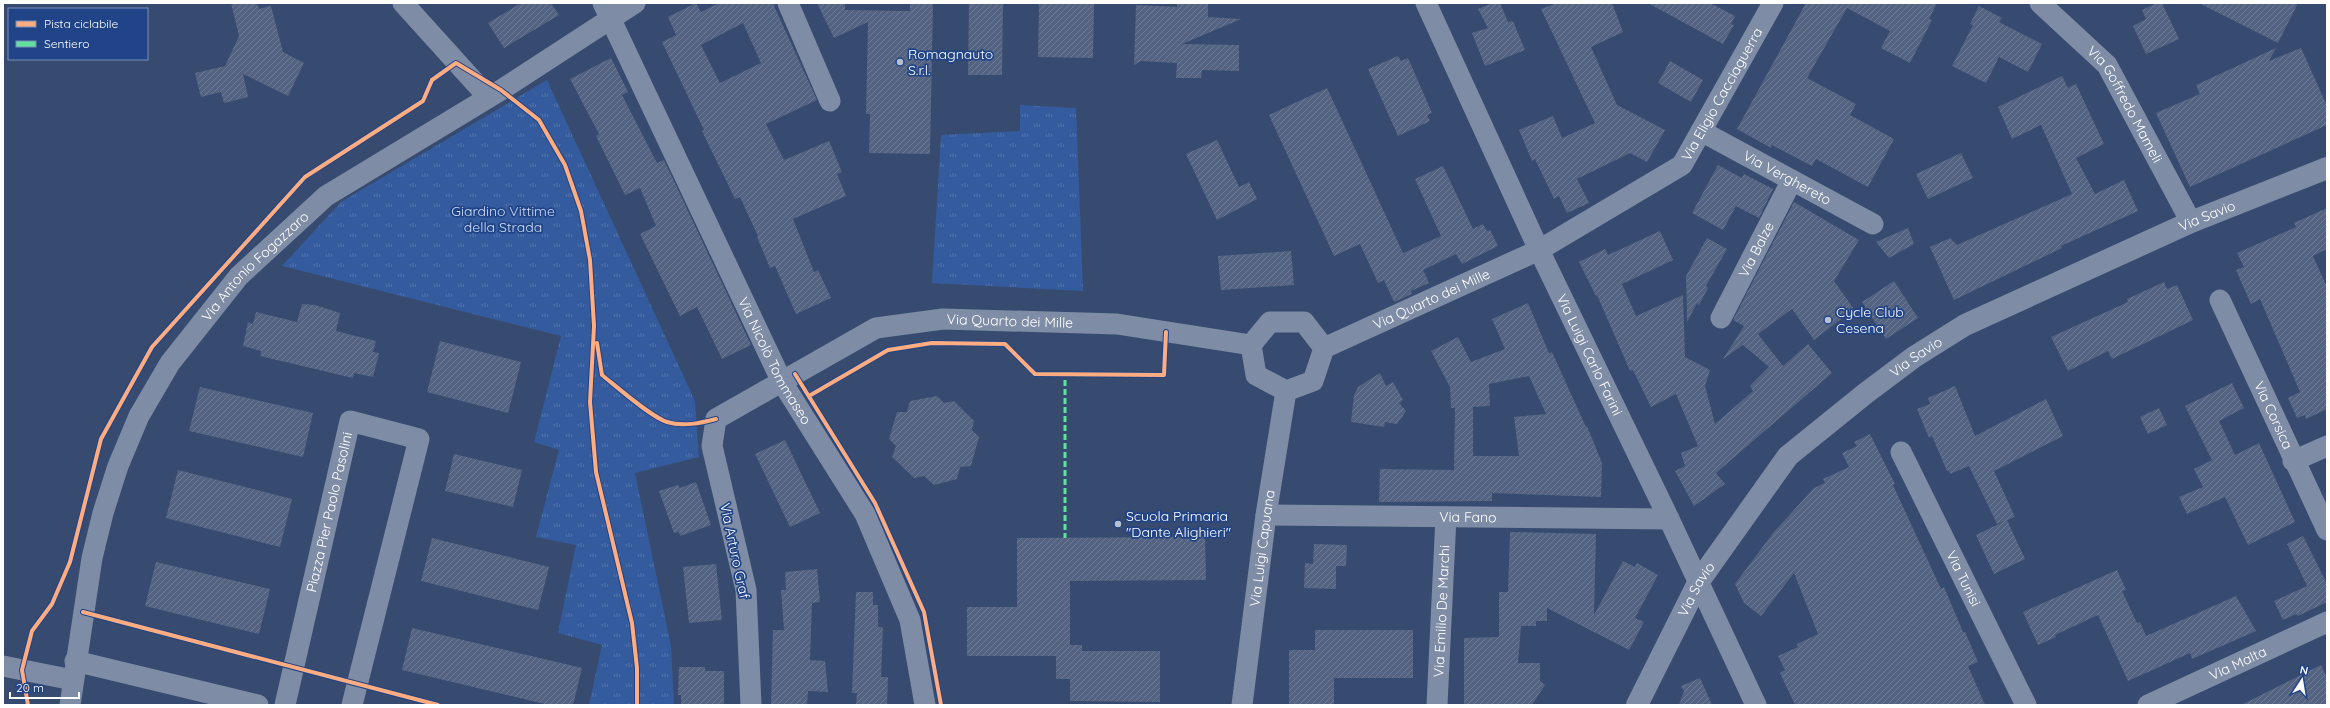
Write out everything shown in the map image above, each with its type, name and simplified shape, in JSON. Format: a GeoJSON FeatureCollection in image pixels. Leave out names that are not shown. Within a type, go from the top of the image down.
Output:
{"type":"FeatureCollection","features":[{"type":"Feature","properties":{"kind":"street"},"geometry":{"type":"LineString","coordinates":[[403,3],[488,98]]}},
{"type":"Feature","properties":{"kind":"street","name":"Via Antonio Fogazzaro"},"geometry":{"type":"LineString","coordinates":[[70,705],[92,558],[103,513],[118,466],[139,416],[170,363],[238,276],[326,196],[488,98],[607,11],[635,3]]}},
{"type":"Feature","properties":{"kind":"street"},"geometry":{"type":"LineString","coordinates":[[788,3],[830,101]]}},
{"type":"Feature","properties":{"kind":"street","name":"Via Luigi Carlo Farini"},"geometry":{"type":"LineString","coordinates":[[1426,3],[1539,250],[1699,581],[1756,705]]}},
{"type":"Feature","properties":{"kind":"street","name":"Via Eligio Cacciaguerra"},"geometry":{"type":"LineString","coordinates":[[1539,250],[1682,165],[1773,3]]}},
{"type":"Feature","properties":{"kind":"street","name":"Via Goffredo Mameli"},"geometry":{"type":"LineString","coordinates":[[2040,3],[2107,65],[2191,222]]}},
{"type":"Feature","properties":{"kind":"street","name":"Via Nicolò Tommaseo"},"geometry":{"type":"LineString","coordinates":[[607,11],[782,382],[865,514],[910,620],[925,705]]}},
{"type":"Feature","properties":{"kind":"street","name":"Via Verghereto"},"geometry":{"type":"LineString","coordinates":[[1701,131],[1872,224]]}},
{"type":"Feature","properties":{"kind":"street","name":"Via Savio"},"geometry":{"type":"LineString","coordinates":[[1637,705],[1699,581],[1788,456],[1914,357],[1965,325],[2191,222],[2327,168]]}},
{"type":"Feature","properties":{"kind":"street","name":"Via Balze"},"geometry":{"type":"LineString","coordinates":[[1721,318],[1792,180]]}},
{"type":"Feature","properties":{"kind":"street","name":"Via Quarto dei Mille"},"geometry":{"type":"LineString","coordinates":[[1324,348],[1539,250]]}},
{"type":"Feature","properties":{"kind":"street","name":"Via Corsica"},"geometry":{"type":"LineString","coordinates":[[2220,300],[2293,461],[2327,530]]}},
{"type":"Feature","properties":{"kind":"street","name":"Via Quarto dei Mille"},"geometry":{"type":"LineString","coordinates":[[712,446],[716,419],[876,328],[942,319],[1117,324],[1251,345]]}},
{"type":"Feature","properties":{"kind":"street"},"geometry":{"type":"LineString","coordinates":[[1270,322],[1304,322],[1324,348],[1313,381],[1286,392],[1256,375],[1251,345],[1270,322]]}},
{"type":"Feature","properties":{"kind":"street","name":"Via Luigi Capuana"},"geometry":{"type":"LineString","coordinates":[[1242,705],[1266,515],[1286,392]]}},
{"type":"Feature","properties":{"kind":"street","name":"Piazza Pier Paolo Pasolini"},"geometry":{"type":"LineString","coordinates":[[285,705],[350,421],[419,439],[352,705]]}},
{"type":"Feature","properties":{"kind":"street","name":"Via Arturo Graf"},"geometry":{"type":"LineString","coordinates":[[712,446],[746,590],[751,705]]}},
{"type":"Feature","properties":{"kind":"street"},"geometry":{"type":"LineString","coordinates":[[2293,461],[2327,446]]}},
{"type":"Feature","properties":{"kind":"street","name":"Via Tunisi"},"geometry":{"type":"LineString","coordinates":[[1901,452],[2026,705]]}},
{"type":"Feature","properties":{"kind":"street","name":"Via Fano"},"geometry":{"type":"LineString","coordinates":[[1266,515],[1669,519]]}},
{"type":"Feature","properties":{"kind":"street","name":"Via Emilio De Marchi"},"geometry":{"type":"LineString","coordinates":[[1437,705],[1446,517]]}},
{"type":"Feature","properties":{"kind":"street","name":"Via Malta"},"geometry":{"type":"LineString","coordinates":[[2148,705],[2327,622]]}},
{"type":"Feature","properties":{"kind":"street"},"geometry":{"type":"LineString","coordinates":[[3,666],[74,671],[230,702],[258,705]]}},
{"type":"Feature","properties":{"kind":"green space","name":"Giardino Vittime della Strada"},"geometry":{"type":"Polygon","coordinates":[[[547,80],[695,401],[699,457],[635,473],[671,646],[674,705],[589,705],[602,645],[558,633],[576,545],[536,537],[559,450],[534,442],[561,336],[282,266],[341,202],[547,80]]]}},
{"type":"Feature","properties":{"kind":"green space"},"geometry":{"type":"Polygon","coordinates":[[[1020,105],[1076,108],[1083,291],[932,283],[941,135],[1020,131],[1020,105]]]}},
{"type":"Feature","properties":{"kind":"building"},"geometry":{"type":"Polygon","coordinates":[[[231,3],[257,3],[259,9],[271,6],[283,52],[304,63],[288,96],[243,74],[248,97],[224,103],[221,92],[201,97],[195,73],[225,66],[239,36],[231,3]]]}},
{"type":"Feature","properties":{"kind":"building"},"geometry":{"type":"Polygon","coordinates":[[[521,3],[551,3],[559,15],[504,48],[488,23],[521,3]]]}},
{"type":"Feature","properties":{"kind":"building"},"geometry":{"type":"Polygon","coordinates":[[[696,3],[701,12],[719,3],[776,3],[774,6],[817,100],[766,124],[784,160],[829,141],[842,172],[837,174],[846,196],[793,219],[814,272],[818,270],[831,298],[796,314],[775,266],[770,268],[757,237],[758,236],[740,197],[735,199],[702,131],[704,130],[662,42],[676,35],[668,17],[696,3]],[[743,23],[701,45],[720,83],[761,63],[743,23]]]}},
{"type":"Feature","properties":{"kind":"building","name":"Romagnauto S.r.l."},"geometry":{"type":"Polygon","coordinates":[[[817,3],[845,3],[845,10],[910,11],[910,3],[933,3],[930,154],[869,153],[870,114],[866,114],[868,22],[834,38],[817,3]]]}},
{"type":"Feature","properties":{"kind":"building"},"geometry":{"type":"Polygon","coordinates":[[[969,3],[1003,3],[1002,75],[968,75],[969,3]]]}},
{"type":"Feature","properties":{"kind":"building"},"geometry":{"type":"Polygon","coordinates":[[[1039,3],[1094,3],[1093,58],[1038,57],[1039,3]]]}},
{"type":"Feature","properties":{"kind":"building"},"geometry":{"type":"Polygon","coordinates":[[[1177,3],[1208,3],[1208,17],[1241,19],[1182,44],[1239,45],[1239,71],[1202,70],[1201,78],[1176,78],[1177,63],[1141,61],[1134,65],[1136,5],[1177,7],[1177,3]]]}},
{"type":"Feature","properties":{"kind":"building"},"geometry":{"type":"Polygon","coordinates":[[[1493,3],[1500,3],[1508,22],[1513,21],[1525,50],[1485,66],[1472,33],[1488,28],[1478,9],[1493,3]]]}},
{"type":"Feature","properties":{"kind":"building"},"geometry":{"type":"Polygon","coordinates":[[[1557,3],[1612,3],[1623,32],[1591,47],[1617,105],[1665,130],[1647,162],[1630,153],[1577,179],[1589,203],[1567,213],[1559,196],[1554,199],[1535,159],[1532,161],[1519,130],[1553,116],[1562,138],[1595,123],[1541,9],[1557,3]]]}},
{"type":"Feature","properties":{"kind":"building"},"geometry":{"type":"Polygon","coordinates":[[[1648,3],[1710,3],[1735,16],[1731,24],[1734,25],[1723,44],[1648,3]]]}},
{"type":"Feature","properties":{"kind":"building"},"geometry":{"type":"Polygon","coordinates":[[[1806,3],[1937,3],[1929,19],[1932,20],[1910,63],[1881,48],[1890,31],[1847,8],[1807,78],[1856,104],[1850,115],[1894,139],[1868,187],[1816,159],[1812,166],[1772,145],[1771,148],[1737,129],[1806,3]]]}},
{"type":"Feature","properties":{"kind":"building"},"geometry":{"type":"Polygon","coordinates":[[[2157,3],[2162,3],[2179,39],[2146,54],[2133,26],[2146,19],[2142,10],[2157,3]]]}},
{"type":"Feature","properties":{"kind":"building"},"geometry":{"type":"Polygon","coordinates":[[[2199,3],[2298,3],[2278,43],[2199,3]]]}},
{"type":"Feature","properties":{"kind":"building"},"geometry":{"type":"Polygon","coordinates":[[[1979,6],[2002,18],[1999,22],[2042,44],[2028,72],[1999,57],[1986,83],[1952,66],[1973,25],[1970,24],[1979,6]]]}},
{"type":"Feature","properties":{"kind":"building"},"geometry":{"type":"Polygon","coordinates":[[[2276,48],[2269,61],[2301,48],[2327,106],[2327,125],[2190,187],[2156,113],[2200,94],[2196,85],[2276,48]]]}},
{"type":"Feature","properties":{"kind":"building"},"geometry":{"type":"Polygon","coordinates":[[[1398,56],[1401,61],[1408,58],[1432,113],[1427,115],[1430,121],[1398,136],[1368,69],[1398,56]]]}},
{"type":"Feature","properties":{"kind":"building"},"geometry":{"type":"Polygon","coordinates":[[[611,58],[628,92],[622,95],[657,163],[664,160],[751,345],[722,359],[697,307],[680,316],[640,234],[656,226],[640,188],[625,195],[596,136],[599,134],[570,79],[611,58]]]}},
{"type":"Feature","properties":{"kind":"building"},"geometry":{"type":"Polygon","coordinates":[[[1670,61],[1703,80],[1691,102],[1658,83],[1670,61]]]}},
{"type":"Feature","properties":{"kind":"building"},"geometry":{"type":"Polygon","coordinates":[[[2062,76],[2068,88],[2076,84],[2104,144],[2076,158],[2095,194],[2124,180],[2138,211],[2061,246],[2062,248],[1954,300],[1930,247],[1950,238],[1957,245],[2072,194],[2041,125],[2012,139],[1998,107],[2062,76]]]}},
{"type":"Feature","properties":{"kind":"building"},"geometry":{"type":"Polygon","coordinates":[[[1327,88],[1403,253],[1441,236],[1415,179],[1443,166],[1473,229],[1483,224],[1487,231],[1490,230],[1498,246],[1462,264],[1456,254],[1423,270],[1429,283],[1411,291],[1412,294],[1394,302],[1384,280],[1378,283],[1360,244],[1334,256],[1269,115],[1327,88]]]}},
{"type":"Feature","properties":{"kind":"building"},"geometry":{"type":"Polygon","coordinates":[[[1217,140],[1239,187],[1249,182],[1257,199],[1217,220],[1186,154],[1217,140]]]}},
{"type":"Feature","properties":{"kind":"building"},"geometry":{"type":"Polygon","coordinates":[[[1961,153],[1973,178],[1928,199],[1916,174],[1961,153]]]}},
{"type":"Feature","properties":{"kind":"building"},"geometry":{"type":"Polygon","coordinates":[[[1718,165],[1742,178],[1744,174],[1773,189],[1759,218],[1736,206],[1723,230],[1692,213],[1718,165]]]}},
{"type":"Feature","properties":{"kind":"building"},"geometry":{"type":"Polygon","coordinates":[[[1794,202],[1859,240],[1834,281],[1854,309],[1814,340],[1792,309],[1758,334],[1783,366],[1808,344],[1832,373],[1716,473],[1725,484],[1694,506],[1675,471],[1685,466],[1681,453],[1698,446],[1676,394],[1651,407],[1633,370],[1630,371],[1597,295],[1596,296],[1579,262],[1605,249],[1608,255],[1660,231],[1673,260],[1622,284],[1636,316],[1683,295],[1685,357],[1710,370],[1705,386],[1715,424],[1753,391],[1750,386],[1769,367],[1743,345],[1723,359],[1744,326],[1733,320],[1794,202]]]}},
{"type":"Feature","properties":{"kind":"building"},"geometry":{"type":"Polygon","coordinates":[[[2327,208],[2327,249],[2313,256],[2327,287],[2327,409],[2306,419],[2305,415],[2297,418],[2288,398],[2300,392],[2260,299],[2251,304],[2236,270],[2244,267],[2237,253],[2296,227],[2294,223],[2327,208]]]}},
{"type":"Feature","properties":{"kind":"building"},"geometry":{"type":"Polygon","coordinates":[[[1908,228],[1914,244],[1889,258],[1876,242],[1908,228]]]}},
{"type":"Feature","properties":{"kind":"building"},"geometry":{"type":"Polygon","coordinates":[[[1707,238],[1727,249],[1706,286],[1708,288],[1699,305],[1697,303],[1687,322],[1686,276],[1707,238]]]}},
{"type":"Feature","properties":{"kind":"building"},"geometry":{"type":"Polygon","coordinates":[[[1291,251],[1294,285],[1221,290],[1218,256],[1291,251]]]}},
{"type":"Feature","properties":{"kind":"building"},"geometry":{"type":"Polygon","coordinates":[[[1894,281],[1918,318],[1886,339],[1862,302],[1894,281]]]}},
{"type":"Feature","properties":{"kind":"building"},"geometry":{"type":"Polygon","coordinates":[[[2164,282],[2167,289],[2177,285],[2193,320],[2112,359],[2108,351],[2068,371],[2051,337],[2128,302],[2127,299],[2164,282]]]}},
{"type":"Feature","properties":{"kind":"building"},"geometry":{"type":"Polygon","coordinates":[[[1528,303],[1549,353],[1552,352],[1586,427],[1587,426],[1602,463],[1601,497],[1492,493],[1492,501],[1379,502],[1380,469],[1454,470],[1455,408],[1451,408],[1450,387],[1431,351],[1458,337],[1471,362],[1505,349],[1492,319],[1528,303]],[[1529,376],[1489,384],[1490,406],[1473,407],[1473,456],[1519,456],[1514,417],[1546,414],[1529,376]]]}},
{"type":"Feature","properties":{"kind":"building"},"geometry":{"type":"Polygon","coordinates":[[[302,304],[315,305],[340,313],[336,331],[376,341],[373,352],[379,353],[373,377],[354,373],[353,378],[260,356],[261,351],[243,346],[248,322],[253,324],[256,312],[297,322],[302,304]]]}},
{"type":"Feature","properties":{"kind":"building"},"geometry":{"type":"Polygon","coordinates":[[[440,341],[521,362],[508,413],[427,392],[440,341]]]}},
{"type":"Feature","properties":{"kind":"building"},"geometry":{"type":"Polygon","coordinates":[[[1380,373],[1386,386],[1393,382],[1403,400],[1399,403],[1406,411],[1397,424],[1385,422],[1384,427],[1351,422],[1354,395],[1358,387],[1380,373]]]}},
{"type":"Feature","properties":{"kind":"building"},"geometry":{"type":"Polygon","coordinates":[[[2232,383],[2244,408],[2219,421],[2235,455],[2259,443],[2295,522],[2248,545],[2225,497],[2187,514],[2179,497],[2203,487],[2194,469],[2212,460],[2185,406],[2232,383]]]}},
{"type":"Feature","properties":{"kind":"building"},"geometry":{"type":"Polygon","coordinates":[[[1955,386],[1975,436],[2046,399],[2063,436],[1994,471],[2015,517],[1997,524],[1969,466],[1950,474],[1949,470],[1947,471],[1932,436],[1929,438],[1917,409],[1930,404],[1928,398],[1955,386]]]}},
{"type":"Feature","properties":{"kind":"building"},"geometry":{"type":"Polygon","coordinates":[[[200,387],[313,413],[303,457],[189,431],[200,387]]]}},
{"type":"Feature","properties":{"kind":"building"},"geometry":{"type":"Polygon","coordinates":[[[937,396],[944,403],[954,401],[974,421],[972,430],[979,437],[971,466],[960,467],[957,479],[934,485],[924,476],[914,478],[892,457],[896,446],[889,439],[897,412],[907,412],[910,401],[937,396]]]}},
{"type":"Feature","properties":{"kind":"building"},"geometry":{"type":"Polygon","coordinates":[[[2159,408],[2167,425],[2148,434],[2140,417],[2159,408]]]}},
{"type":"Feature","properties":{"kind":"building"},"geometry":{"type":"Polygon","coordinates":[[[1870,434],[1895,484],[1893,485],[1941,589],[1944,587],[1963,632],[1965,632],[1978,662],[1968,666],[1985,705],[1795,705],[1780,673],[1785,670],[1778,656],[1798,647],[1797,644],[1818,634],[1794,573],[1761,616],[1744,603],[1735,584],[1773,533],[1814,488],[1825,483],[1823,479],[1849,467],[1842,453],[1857,446],[1854,442],[1870,434]]]}},
{"type":"Feature","properties":{"kind":"building"},"geometry":{"type":"Polygon","coordinates":[[[785,440],[820,513],[790,527],[755,454],[785,440]]]}},
{"type":"Feature","properties":{"kind":"building"},"geometry":{"type":"Polygon","coordinates":[[[454,454],[522,470],[513,507],[445,491],[454,454]]]}},
{"type":"Feature","properties":{"kind":"building"},"geometry":{"type":"Polygon","coordinates":[[[178,470],[292,499],[280,547],[166,518],[178,470]]]}},
{"type":"Feature","properties":{"kind":"building"},"geometry":{"type":"Polygon","coordinates":[[[696,482],[711,525],[680,536],[679,532],[674,533],[659,491],[678,485],[680,488],[696,482]]]}},
{"type":"Feature","properties":{"kind":"building"},"geometry":{"type":"Polygon","coordinates":[[[2007,520],[2025,559],[1994,574],[1976,535],[2007,520]]]}},
{"type":"Feature","properties":{"kind":"building"},"geometry":{"type":"Polygon","coordinates":[[[1510,532],[1596,534],[1594,615],[1623,561],[1635,567],[1637,563],[1658,575],[1635,618],[1644,622],[1629,650],[1547,608],[1547,621],[1536,621],[1536,626],[1521,626],[1518,663],[1540,663],[1540,681],[1545,685],[1532,705],[1464,705],[1464,638],[1499,637],[1499,592],[1508,592],[1510,532]]]}},
{"type":"Feature","properties":{"kind":"building"},"geometry":{"type":"Polygon","coordinates":[[[2303,536],[2327,584],[2327,602],[2298,616],[2296,614],[2283,620],[2274,601],[2307,586],[2287,544],[2303,536]]]}},
{"type":"Feature","properties":{"kind":"building"},"geometry":{"type":"Polygon","coordinates":[[[1205,537],[1206,580],[1070,581],[1070,645],[1082,645],[1082,651],[1160,651],[1160,702],[1070,701],[1070,679],[1056,679],[1056,656],[967,656],[967,607],[1017,607],[1017,538],[1205,537]]]}},
{"type":"Feature","properties":{"kind":"building"},"geometry":{"type":"Polygon","coordinates":[[[432,538],[549,567],[538,610],[421,581],[432,538]]]}},
{"type":"Feature","properties":{"kind":"building"},"geometry":{"type":"Polygon","coordinates":[[[1314,544],[1347,545],[1346,566],[1336,566],[1336,589],[1304,588],[1305,563],[1313,564],[1314,544]]]}},
{"type":"Feature","properties":{"kind":"building"},"geometry":{"type":"Polygon","coordinates":[[[156,562],[270,589],[259,634],[145,606],[156,562]]]}},
{"type":"Feature","properties":{"kind":"building"},"geometry":{"type":"Polygon","coordinates":[[[716,564],[722,620],[689,623],[683,567],[716,564]]]}},
{"type":"Feature","properties":{"kind":"building"},"geometry":{"type":"Polygon","coordinates":[[[817,569],[820,602],[812,603],[810,660],[825,661],[828,692],[808,691],[807,705],[771,705],[773,630],[784,630],[781,590],[786,590],[785,572],[817,569]]]}},
{"type":"Feature","properties":{"kind":"building"},"geometry":{"type":"Polygon","coordinates":[[[2117,570],[2126,590],[2122,591],[2137,623],[2140,622],[2146,636],[2236,596],[2256,631],[2192,659],[2190,653],[2128,681],[2098,615],[2055,635],[2056,637],[2038,645],[2023,612],[2117,570]]]}},
{"type":"Feature","properties":{"kind":"building"},"geometry":{"type":"Polygon","coordinates":[[[856,592],[873,592],[873,605],[878,605],[878,627],[883,627],[881,677],[888,677],[887,705],[856,705],[857,693],[852,693],[856,592]]]}},
{"type":"Feature","properties":{"kind":"building"},"geometry":{"type":"Polygon","coordinates":[[[412,628],[582,668],[573,705],[549,705],[402,670],[412,628]]]}},
{"type":"Feature","properties":{"kind":"building"},"geometry":{"type":"Polygon","coordinates":[[[1315,630],[1413,630],[1413,678],[1334,678],[1334,705],[1289,705],[1289,650],[1315,650],[1315,630]]]}},
{"type":"Feature","properties":{"kind":"building"},"geometry":{"type":"Polygon","coordinates":[[[2321,665],[2327,678],[2327,705],[2241,705],[2321,665]]]}},
{"type":"Feature","properties":{"kind":"building"},"geometry":{"type":"Polygon","coordinates":[[[679,667],[705,667],[705,671],[724,671],[724,705],[681,705],[681,695],[678,695],[679,667]]]}},
{"type":"Feature","properties":{"kind":"building"},"geometry":{"type":"Polygon","coordinates":[[[1700,678],[1712,705],[1679,705],[1684,691],[1681,686],[1700,678]]]}},
{"type":"Feature","properties":{"kind":"marked path"},"geometry":{"type":"LineString","coordinates":[[1065,380],[1065,538]]}},
{"type":"Feature","properties":{"kind":"cycle path"},"geometry":{"type":"LineString","coordinates":[[28,705],[22,670],[32,631],[52,604],[70,562],[101,439],[152,347],[305,177],[423,101],[432,80],[456,63],[501,90],[539,120],[565,165],[581,211],[590,260],[594,326],[590,402],[596,472],[632,623],[637,668],[637,705]]}},
{"type":"Feature","properties":{"kind":"cycle path"},"geometry":{"type":"LineString","coordinates":[[809,396],[888,350],[932,343],[1005,344],[1035,374],[1164,375],[1166,332]]}},
{"type":"Feature","properties":{"kind":"cycle path"},"geometry":{"type":"LineString","coordinates":[[597,343],[602,375],[652,414],[667,422],[679,424],[698,423],[716,419]]}},
{"type":"Feature","properties":{"kind":"cycle path"},"geometry":{"type":"LineString","coordinates":[[795,374],[875,503],[924,612],[941,705]]}},
{"type":"Feature","properties":{"kind":"cycle path"},"geometry":{"type":"LineString","coordinates":[[83,612],[438,705]]}},
{"type":"Feature","properties":{"kind":"place","name":"Romagnauto S.r.l."},"geometry":{"type":"Point","coordinates":[900,62]}},
{"type":"Feature","properties":{"kind":"place","name":"Cycle Club Cesena"},"geometry":{"type":"Point","coordinates":[1828,320]}},
{"type":"Feature","properties":{"kind":"place","name":"Scuola Primaria \"Dante Alighieri\""},"geometry":{"type":"Point","coordinates":[1118,524]}}]}
